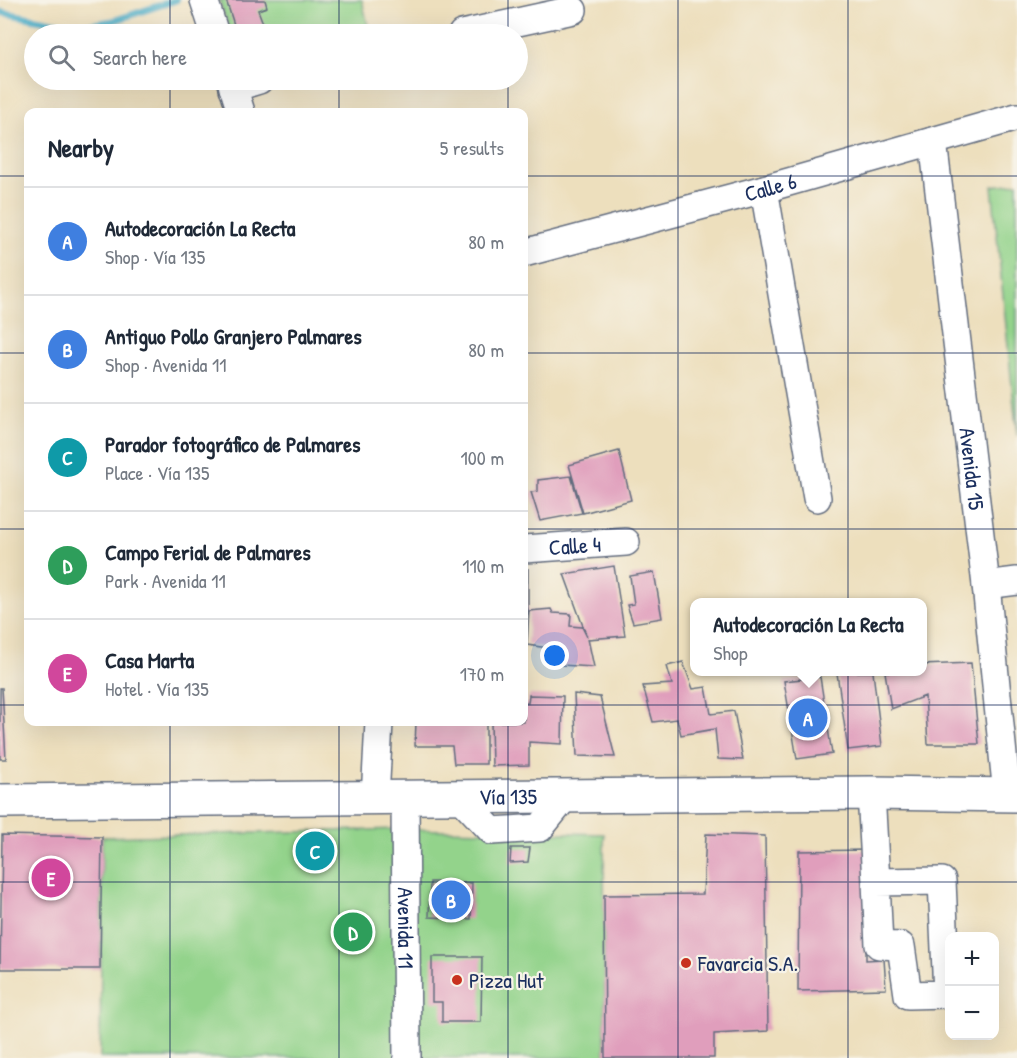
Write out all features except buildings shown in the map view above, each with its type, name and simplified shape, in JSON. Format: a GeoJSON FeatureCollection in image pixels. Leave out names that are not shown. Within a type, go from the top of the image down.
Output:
{"type":"FeatureCollection","features":[{"type":"Feature","properties":{"kind":"main road","name":"Vía 135"},"geometry":{"type":"LineString","coordinates":[[0,801],[871,794],[1012,795]]}},
{"type":"Feature","properties":{"kind":"street"},"geometry":{"type":"LineString","coordinates":[[204,0],[212,24]]}},
{"type":"Feature","properties":{"kind":"street"},"geometry":{"type":"LineString","coordinates":[[508,24],[573,10]]}},
{"type":"Feature","properties":{"kind":"street","name":"Calle 6"},"geometry":{"type":"LineString","coordinates":[[528,252],[764,189],[1017,117]]}},
{"type":"Feature","properties":{"kind":"street","name":"Avenida 15"},"geometry":{"type":"LineString","coordinates":[[933,141],[1012,795]]}},
{"type":"Feature","properties":{"kind":"street"},"geometry":{"type":"LineString","coordinates":[[764,189],[817,498]]}},
{"type":"Feature","properties":{"kind":"street","name":"Calle 4"},"geometry":{"type":"LineString","coordinates":[[528,549],[626,542]]}},
{"type":"Feature","properties":{"kind":"street"},"geometry":{"type":"LineString","coordinates":[[986,585],[1017,581]]}},
{"type":"Feature","properties":{"kind":"street","name":"Avenida 11"},"geometry":{"type":"LineString","coordinates":[[380,726],[390,798],[407,1058]]}},
{"type":"Feature","properties":{"kind":"street"},"geometry":{"type":"LineString","coordinates":[[871,794],[879,945],[901,946],[908,995],[947,994],[942,881],[876,882]]}},
{"type":"Feature","properties":{"kind":"green space"},"geometry":{"type":"Polygon","coordinates":[[[219,0],[362,0],[368,24],[227,24],[219,0]]]}},
{"type":"Feature","properties":{"kind":"green space"},"geometry":{"type":"Polygon","coordinates":[[[1017,183],[1017,436],[992,186],[1017,183]]]}},
{"type":"Feature","properties":{"kind":"green space"},"geometry":{"type":"Polygon","coordinates":[[[401,829],[604,834],[605,1058],[100,1058],[102,837],[401,829]]]}},
{"type":"Feature","properties":{"kind":"waterway"},"geometry":{"type":"LineString","coordinates":[[95,24],[113,21],[176,0]]}},
{"type":"Feature","properties":{"kind":"waterway"},"geometry":{"type":"LineString","coordinates":[[0,12],[62,24]]}},
{"type":"Feature","properties":{"kind":"place","name":"Autodecoración La Recta"},"geometry":{"type":"Point","coordinates":[808,718]}},
{"type":"Feature","properties":{"kind":"place","name":"Parador fotográfico de Palmares"},"geometry":{"type":"Point","coordinates":[315,851]}},
{"type":"Feature","properties":{"kind":"place","name":"Casa Marta"},"geometry":{"type":"Point","coordinates":[51,878]}},
{"type":"Feature","properties":{"kind":"place","name":"Antiguo Pollo Granjero Palmares"},"geometry":{"type":"Point","coordinates":[451,900]}},
{"type":"Feature","properties":{"kind":"place","name":"Campo Ferial de Palmares"},"geometry":{"type":"Point","coordinates":[353,932]}},
{"type":"Feature","properties":{"kind":"place","name":"Favarcia S.A."},"geometry":{"type":"Point","coordinates":[686,963]}},
{"type":"Feature","properties":{"kind":"place","name":"Pizza Hut"},"geometry":{"type":"Point","coordinates":[457,980]}}]}
